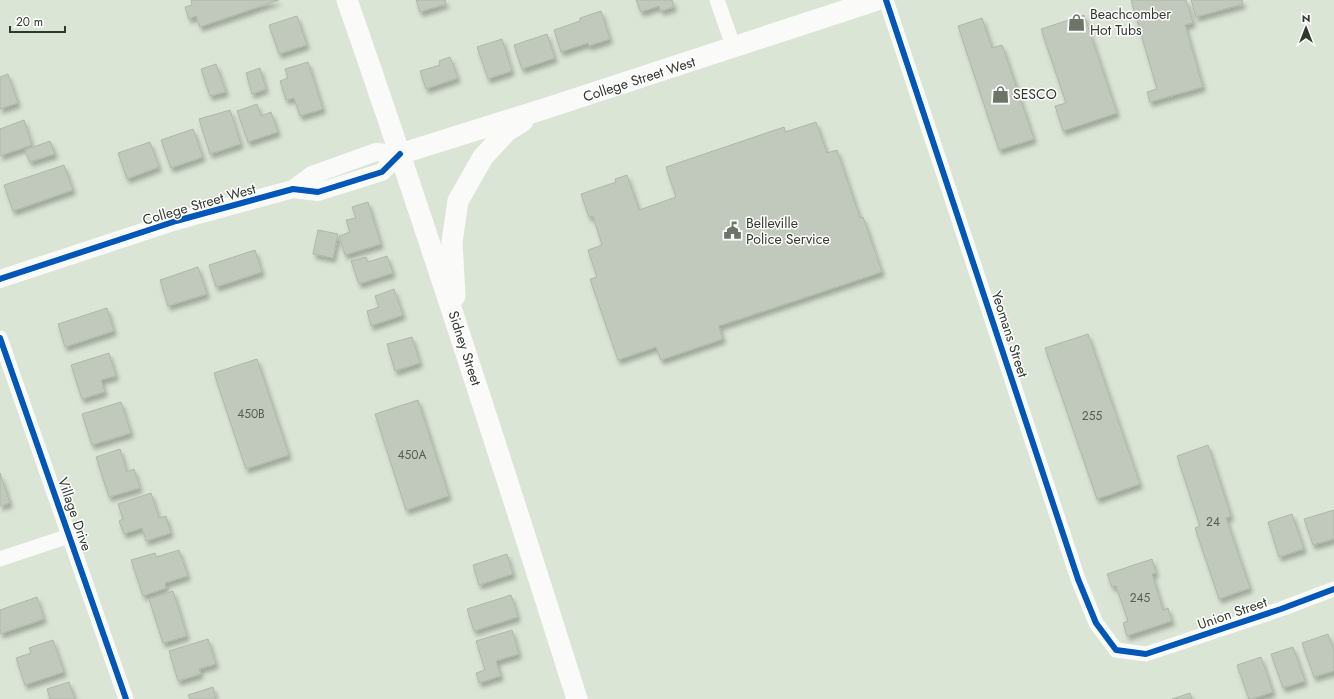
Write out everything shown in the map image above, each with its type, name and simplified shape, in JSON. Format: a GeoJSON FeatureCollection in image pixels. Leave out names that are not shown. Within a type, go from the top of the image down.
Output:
{"type":"FeatureCollection","features":[{"type":"Feature","properties":{"kind":"main road","name":"Sidney Street"},"geometry":{"type":"LineString","coordinates":[[347,0],[457,323],[577,699]]}},
{"type":"Feature","properties":{"kind":"main road","name":"College Street West"},"geometry":{"type":"LineString","coordinates":[[400,154],[734,48],[877,0]]}},
{"type":"Feature","properties":{"kind":"main road"},"geometry":{"type":"LineString","coordinates":[[457,323],[452,242],[458,201],[483,157],[507,130],[547,108]]}},
{"type":"Feature","properties":{"kind":"street"},"geometry":{"type":"LineString","coordinates":[[717,0],[734,48]]}},
{"type":"Feature","properties":{"kind":"street","name":"Yeomans Street"},"geometry":{"type":"LineString","coordinates":[[886,0],[1078,579],[1096,623],[1116,650],[1136,653]]}},
{"type":"Feature","properties":{"kind":"street","name":"College Street West"},"geometry":{"type":"LineString","coordinates":[[0,279],[176,221],[293,189],[312,175],[376,152],[400,154]]}},
{"type":"Feature","properties":{"kind":"street","name":"Village Drive"},"geometry":{"type":"LineString","coordinates":[[0,338],[126,699]]}},
{"type":"Feature","properties":{"kind":"street"},"geometry":{"type":"LineString","coordinates":[[0,559],[70,536]]}},
{"type":"Feature","properties":{"kind":"street","name":"Union Street"},"geometry":{"type":"LineString","coordinates":[[1136,653],[1146,654],[1281,609],[1334,589]]}},
{"type":"Feature","properties":{"kind":"building"},"geometry":{"type":"Polygon","coordinates":[[[191,0],[279,0],[200,27],[196,16],[189,19],[185,7],[192,5],[191,0]]]}},
{"type":"Feature","properties":{"kind":"building"},"geometry":{"type":"Polygon","coordinates":[[[416,0],[445,0],[446,4],[420,12],[416,0]]]}},
{"type":"Feature","properties":{"kind":"building"},"geometry":{"type":"Polygon","coordinates":[[[636,0],[672,0],[674,7],[661,11],[659,6],[641,12],[636,0]]]}},
{"type":"Feature","properties":{"kind":"building"},"geometry":{"type":"Polygon","coordinates":[[[1131,0],[1186,0],[1193,23],[1185,25],[1203,87],[1150,102],[1147,92],[1157,89],[1131,0]]]}},
{"type":"Feature","properties":{"kind":"building"},"geometry":{"type":"Polygon","coordinates":[[[1191,0],[1242,0],[1243,4],[1196,17],[1191,0]]]}},
{"type":"Feature","properties":{"kind":"building"},"geometry":{"type":"Polygon","coordinates":[[[601,11],[610,39],[589,46],[588,43],[561,52],[554,30],[580,21],[580,18],[601,11]]]}},
{"type":"Feature","properties":{"kind":"building"},"geometry":{"type":"Polygon","coordinates":[[[1084,15],[1117,113],[1063,131],[1055,106],[1066,103],[1041,29],[1084,15]]]}},
{"type":"Feature","properties":{"kind":"building"},"geometry":{"type":"Polygon","coordinates":[[[297,16],[307,45],[279,54],[269,25],[297,16]]]}},
{"type":"Feature","properties":{"kind":"building","name":"SESCO"},"geometry":{"type":"Polygon","coordinates":[[[982,18],[992,48],[1002,45],[1034,139],[999,150],[958,26],[982,18]]]}},
{"type":"Feature","properties":{"kind":"building"},"geometry":{"type":"Polygon","coordinates":[[[547,34],[555,58],[522,69],[514,45],[547,34]]]}},
{"type":"Feature","properties":{"kind":"building"},"geometry":{"type":"Polygon","coordinates":[[[502,39],[512,71],[488,79],[477,47],[502,39]]]}},
{"type":"Feature","properties":{"kind":"building"},"geometry":{"type":"Polygon","coordinates":[[[450,57],[458,78],[426,89],[420,71],[440,65],[439,61],[450,57]]]}},
{"type":"Feature","properties":{"kind":"building"},"geometry":{"type":"Polygon","coordinates":[[[308,62],[323,109],[300,116],[294,98],[286,100],[280,81],[288,78],[285,69],[308,62]]]}},
{"type":"Feature","properties":{"kind":"building"},"geometry":{"type":"Polygon","coordinates":[[[216,64],[226,92],[210,96],[201,69],[216,64]]]}},
{"type":"Feature","properties":{"kind":"building"},"geometry":{"type":"Polygon","coordinates":[[[260,68],[266,89],[252,94],[246,73],[260,68]]]}},
{"type":"Feature","properties":{"kind":"building"},"geometry":{"type":"Polygon","coordinates":[[[8,74],[18,103],[0,109],[0,77],[8,74]]]}},
{"type":"Feature","properties":{"kind":"building"},"geometry":{"type":"Polygon","coordinates":[[[257,104],[261,116],[271,112],[278,132],[248,142],[237,111],[257,104]]]}},
{"type":"Feature","properties":{"kind":"building"},"geometry":{"type":"Polygon","coordinates":[[[230,110],[241,144],[210,154],[199,119],[230,110]]]}},
{"type":"Feature","properties":{"kind":"building"},"geometry":{"type":"Polygon","coordinates":[[[24,120],[32,145],[0,156],[0,129],[24,120]]]}},
{"type":"Feature","properties":{"kind":"building","name":"Belleville Police Service"},"geometry":{"type":"Polygon","coordinates":[[[816,122],[827,153],[837,150],[860,218],[863,217],[882,272],[719,326],[723,339],[661,360],[656,347],[618,360],[590,279],[597,277],[588,250],[602,245],[593,216],[589,217],[581,194],[616,182],[615,179],[627,175],[639,210],[676,197],[666,167],[784,127],[785,132],[816,122]]]}},
{"type":"Feature","properties":{"kind":"building"},"geometry":{"type":"Polygon","coordinates":[[[193,129],[203,157],[171,168],[161,140],[193,129]]]}},
{"type":"Feature","properties":{"kind":"building"},"geometry":{"type":"Polygon","coordinates":[[[50,141],[55,154],[30,162],[25,150],[50,141]]]}},
{"type":"Feature","properties":{"kind":"building"},"geometry":{"type":"Polygon","coordinates":[[[150,142],[159,167],[127,179],[118,153],[150,142]]]}},
{"type":"Feature","properties":{"kind":"building"},"geometry":{"type":"Polygon","coordinates":[[[64,165],[73,190],[13,211],[4,185],[64,165]]]}},
{"type":"Feature","properties":{"kind":"building"},"geometry":{"type":"Polygon","coordinates":[[[368,202],[381,244],[345,255],[339,236],[350,232],[346,220],[356,218],[352,207],[368,202]]]}},
{"type":"Feature","properties":{"kind":"building"},"geometry":{"type":"Polygon","coordinates":[[[318,230],[338,234],[333,258],[313,254],[318,230]]]}},
{"type":"Feature","properties":{"kind":"building"},"geometry":{"type":"Polygon","coordinates":[[[255,250],[262,272],[216,287],[209,265],[255,250]]]}},
{"type":"Feature","properties":{"kind":"building"},"geometry":{"type":"Polygon","coordinates":[[[387,256],[393,273],[359,284],[351,261],[366,257],[368,262],[387,256]]]}},
{"type":"Feature","properties":{"kind":"building"},"geometry":{"type":"Polygon","coordinates":[[[198,267],[207,294],[168,306],[160,280],[198,267]]]}},
{"type":"Feature","properties":{"kind":"building"},"geometry":{"type":"Polygon","coordinates":[[[394,289],[403,315],[371,326],[367,311],[379,307],[375,296],[394,289]]]}},
{"type":"Feature","properties":{"kind":"building"},"geometry":{"type":"Polygon","coordinates":[[[107,308],[114,331],[65,347],[58,324],[107,308]]]}},
{"type":"Feature","properties":{"kind":"building"},"geometry":{"type":"Polygon","coordinates":[[[1088,334],[1140,484],[1097,499],[1045,348],[1088,334]]]}},
{"type":"Feature","properties":{"kind":"building"},"geometry":{"type":"Polygon","coordinates":[[[412,337],[420,363],[395,371],[387,344],[412,337]]]}},
{"type":"Feature","properties":{"kind":"building"},"geometry":{"type":"Polygon","coordinates":[[[109,353],[116,376],[101,380],[105,392],[82,399],[71,365],[109,353]]]}},
{"type":"Feature","properties":{"kind":"building"},"geometry":{"type":"Polygon","coordinates":[[[257,359],[289,455],[246,469],[214,373],[257,359]]]}},
{"type":"Feature","properties":{"kind":"building"},"geometry":{"type":"Polygon","coordinates":[[[418,400],[449,496],[406,510],[375,414],[418,400]]]}},
{"type":"Feature","properties":{"kind":"building"},"geometry":{"type":"Polygon","coordinates":[[[121,402],[131,433],[92,445],[82,414],[121,402]]]}},
{"type":"Feature","properties":{"kind":"building"},"geometry":{"type":"Polygon","coordinates":[[[1208,445],[1231,516],[1226,518],[1250,588],[1219,599],[1195,528],[1200,526],[1177,456],[1208,445]]]}},
{"type":"Feature","properties":{"kind":"building"},"geometry":{"type":"Polygon","coordinates":[[[120,449],[127,472],[134,469],[140,488],[109,497],[96,457],[120,449]]]}},
{"type":"Feature","properties":{"kind":"building"},"geometry":{"type":"Polygon","coordinates":[[[0,473],[10,503],[0,506],[0,473]]]}},
{"type":"Feature","properties":{"kind":"building"},"geometry":{"type":"Polygon","coordinates":[[[151,493],[159,518],[166,516],[171,533],[146,541],[142,528],[124,534],[119,521],[123,519],[118,504],[151,493]]]}},
{"type":"Feature","properties":{"kind":"building"},"geometry":{"type":"Polygon","coordinates":[[[1334,510],[1334,539],[1313,545],[1304,519],[1334,510]]]}},
{"type":"Feature","properties":{"kind":"building"},"geometry":{"type":"Polygon","coordinates":[[[1292,514],[1304,549],[1279,557],[1268,522],[1292,514]]]}},
{"type":"Feature","properties":{"kind":"building"},"geometry":{"type":"Polygon","coordinates":[[[179,550],[188,576],[165,583],[166,588],[143,596],[131,560],[155,553],[156,557],[179,550]]]}},
{"type":"Feature","properties":{"kind":"building"},"geometry":{"type":"Polygon","coordinates":[[[507,554],[513,574],[479,585],[473,565],[507,554]]]}},
{"type":"Feature","properties":{"kind":"building"},"geometry":{"type":"Polygon","coordinates":[[[1152,559],[1156,573],[1152,574],[1163,610],[1168,608],[1172,621],[1127,636],[1123,623],[1128,621],[1116,586],[1112,587],[1107,574],[1152,559]]]}},
{"type":"Feature","properties":{"kind":"building"},"geometry":{"type":"Polygon","coordinates":[[[173,591],[187,636],[163,643],[149,599],[173,591]]]}},
{"type":"Feature","properties":{"kind":"building"},"geometry":{"type":"Polygon","coordinates":[[[511,595],[518,617],[474,631],[467,609],[511,595]]]}},
{"type":"Feature","properties":{"kind":"building"},"geometry":{"type":"Polygon","coordinates":[[[37,597],[44,619],[0,634],[0,610],[37,597]]]}},
{"type":"Feature","properties":{"kind":"building"},"geometry":{"type":"Polygon","coordinates":[[[512,630],[519,654],[496,661],[501,676],[479,683],[476,673],[485,670],[476,641],[512,630]]]}},
{"type":"Feature","properties":{"kind":"building"},"geometry":{"type":"Polygon","coordinates":[[[1328,634],[1334,651],[1334,671],[1314,677],[1302,643],[1328,634]]]}},
{"type":"Feature","properties":{"kind":"building"},"geometry":{"type":"Polygon","coordinates":[[[208,639],[216,664],[199,669],[201,674],[178,681],[169,651],[208,639]]]}},
{"type":"Feature","properties":{"kind":"building"},"geometry":{"type":"Polygon","coordinates":[[[53,640],[64,672],[25,685],[16,658],[31,653],[29,648],[53,640]]]}},
{"type":"Feature","properties":{"kind":"building"},"geometry":{"type":"Polygon","coordinates":[[[1293,647],[1305,681],[1283,688],[1271,654],[1293,647]]]}},
{"type":"Feature","properties":{"kind":"building"},"geometry":{"type":"Polygon","coordinates":[[[1261,657],[1273,692],[1249,699],[1237,665],[1261,657]]]}},
{"type":"Feature","properties":{"kind":"building"},"geometry":{"type":"Polygon","coordinates":[[[69,682],[75,699],[50,699],[47,689],[69,682]]]}},
{"type":"Feature","properties":{"kind":"building"},"geometry":{"type":"Polygon","coordinates":[[[213,687],[216,699],[190,699],[188,695],[213,687]]]}},
{"type":"Feature","properties":{"kind":"building"},"geometry":{"type":"Polygon","coordinates":[[[1190,693],[1192,699],[1172,699],[1190,693]]]}},
{"type":"Feature","properties":{"kind":"cycle path"},"geometry":{"type":"LineString","coordinates":[[886,0],[1078,579],[1096,623],[1116,650],[1146,654],[1281,609],[1334,589]]}},
{"type":"Feature","properties":{"kind":"cycle path"},"geometry":{"type":"LineString","coordinates":[[0,279],[176,221],[293,189],[318,192],[382,172],[400,154]]}},
{"type":"Feature","properties":{"kind":"cycle path"},"geometry":{"type":"LineString","coordinates":[[0,338],[126,699]]}},
{"type":"Feature","properties":{"kind":"place","name":"Beachcomber Hot Tubs"},"geometry":{"type":"Point","coordinates":[1077,22]}},
{"type":"Feature","properties":{"kind":"place","name":"SESCO"},"geometry":{"type":"Point","coordinates":[1000,94]}},
{"type":"Feature","properties":{"kind":"place","name":"Belleville Police Service"},"geometry":{"type":"Point","coordinates":[733,231]}}]}
